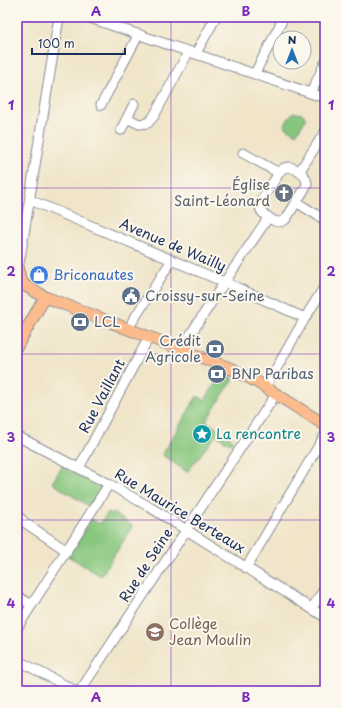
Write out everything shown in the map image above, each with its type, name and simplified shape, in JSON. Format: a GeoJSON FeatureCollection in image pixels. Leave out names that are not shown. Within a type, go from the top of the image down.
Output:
{"type":"FeatureCollection","features":[{"type":"Feature","properties":{"kind":"main road"},"geometry":{"type":"LineString","coordinates":[[17,266],[18,283],[44,297],[232,369],[265,387],[325,425]]}},
{"type":"Feature","properties":{"kind":"main road"},"geometry":{"type":"LineString","coordinates":[[17,346],[44,297]]}},
{"type":"Feature","properties":{"kind":"street"},"geometry":{"type":"LineString","coordinates":[[17,266],[20,258],[30,200],[59,17]]}},
{"type":"Feature","properties":{"kind":"street"},"geometry":{"type":"LineString","coordinates":[[87,17],[325,98]]}},
{"type":"Feature","properties":{"kind":"street"},"geometry":{"type":"LineString","coordinates":[[127,118],[139,124],[148,123],[154,116],[192,52],[216,17]]}},
{"type":"Feature","properties":{"kind":"street"},"geometry":{"type":"LineString","coordinates":[[255,74],[284,17]]}},
{"type":"Feature","properties":{"kind":"street"},"geometry":{"type":"LineString","coordinates":[[101,105],[139,34]]}},
{"type":"Feature","properties":{"kind":"street"},"geometry":{"type":"LineString","coordinates":[[311,93],[325,63]]}},
{"type":"Feature","properties":{"kind":"street"},"geometry":{"type":"LineString","coordinates":[[121,130],[134,104]]}},
{"type":"Feature","properties":{"kind":"street"},"geometry":{"type":"LineString","coordinates":[[299,172],[325,132]]}},
{"type":"Feature","properties":{"kind":"street"},"geometry":{"type":"LineString","coordinates":[[241,153],[280,173]]}},
{"type":"Feature","properties":{"kind":"street"},"geometry":{"type":"LineString","coordinates":[[289,167],[299,172],[305,176],[307,184],[286,219],[276,222],[268,218],[262,213],[260,205],[280,173],[284,168],[289,167]]}},
{"type":"Feature","properties":{"kind":"street","name":"Avenue de Wailly"},"geometry":{"type":"LineString","coordinates":[[30,200],[305,318]]}},
{"type":"Feature","properties":{"kind":"street"},"geometry":{"type":"LineString","coordinates":[[296,202],[325,220]]}},
{"type":"Feature","properties":{"kind":"street"},"geometry":{"type":"LineString","coordinates":[[181,349],[224,282],[268,218]]}},
{"type":"Feature","properties":{"kind":"street"},"geometry":{"type":"LineString","coordinates":[[132,322],[172,260]]}},
{"type":"Feature","properties":{"kind":"street"},"geometry":{"type":"LineString","coordinates":[[265,387],[325,286]]}},
{"type":"Feature","properties":{"kind":"street","name":"Rue Vaillant"},"geometry":{"type":"LineString","coordinates":[[79,468],[149,337]]}},
{"type":"Feature","properties":{"kind":"street","name":"Rue de Seine"},"geometry":{"type":"LineString","coordinates":[[80,691],[276,394]]}},
{"type":"Feature","properties":{"kind":"street"},"geometry":{"type":"LineString","coordinates":[[246,568],[325,435]]}},
{"type":"Feature","properties":{"kind":"street","name":"Rue Maurice Berteaux"},"geometry":{"type":"LineString","coordinates":[[17,436],[109,484],[186,529],[325,617]]}},
{"type":"Feature","properties":{"kind":"street"},"geometry":{"type":"LineString","coordinates":[[17,628],[109,484]]}},
{"type":"Feature","properties":{"kind":"street"},"geometry":{"type":"LineString","coordinates":[[20,518],[67,550]]}},
{"type":"Feature","properties":{"kind":"street"},"geometry":{"type":"LineString","coordinates":[[312,608],[325,588]]}},
{"type":"Feature","properties":{"kind":"street"},"geometry":{"type":"LineString","coordinates":[[17,596],[32,605]]}},
{"type":"Feature","properties":{"kind":"street"},"geometry":{"type":"LineString","coordinates":[[17,660],[76,691]]}},
{"type":"Feature","properties":{"kind":"green space"},"geometry":{"type":"Polygon","coordinates":[[[293,112],[300,113],[305,116],[304,117],[306,119],[296,134],[284,126],[293,112]]]}},
{"type":"Feature","properties":{"kind":"green space"},"geometry":{"type":"Polygon","coordinates":[[[222,373],[234,378],[206,421],[233,440],[230,444],[216,435],[187,472],[162,455],[197,396],[205,400],[222,373]]]}},
{"type":"Feature","properties":{"kind":"green space"},"geometry":{"type":"Polygon","coordinates":[[[63,465],[98,481],[103,485],[90,507],[52,483],[63,465]]]}},
{"type":"Feature","properties":{"kind":"green space"},"geometry":{"type":"Polygon","coordinates":[[[108,512],[112,515],[113,513],[133,526],[101,576],[68,556],[91,519],[100,524],[108,512]]]}},
{"type":"Feature","properties":{"kind":"place","name":"Église Saint-Léonard"},"geometry":{"type":"Point","coordinates":[284,193]}},
{"type":"Feature","properties":{"kind":"place","name":"Briconautes"},"geometry":{"type":"Point","coordinates":[39,275]}},
{"type":"Feature","properties":{"kind":"place","name":"Croissy-sur-Seine"},"geometry":{"type":"Point","coordinates":[131,296]}},
{"type":"Feature","properties":{"kind":"place","name":"LCL"},"geometry":{"type":"Point","coordinates":[80,322]}},
{"type":"Feature","properties":{"kind":"place","name":"Crédit Agricole"},"geometry":{"type":"Point","coordinates":[215,349]}},
{"type":"Feature","properties":{"kind":"place","name":"BNP Paribas"},"geometry":{"type":"Point","coordinates":[217,374]}},
{"type":"Feature","properties":{"kind":"place","name":"La rencontre"},"geometry":{"type":"Point","coordinates":[202,434]}},
{"type":"Feature","properties":{"kind":"place","name":"Collège Jean Moulin"},"geometry":{"type":"Point","coordinates":[155,632]}}]}
